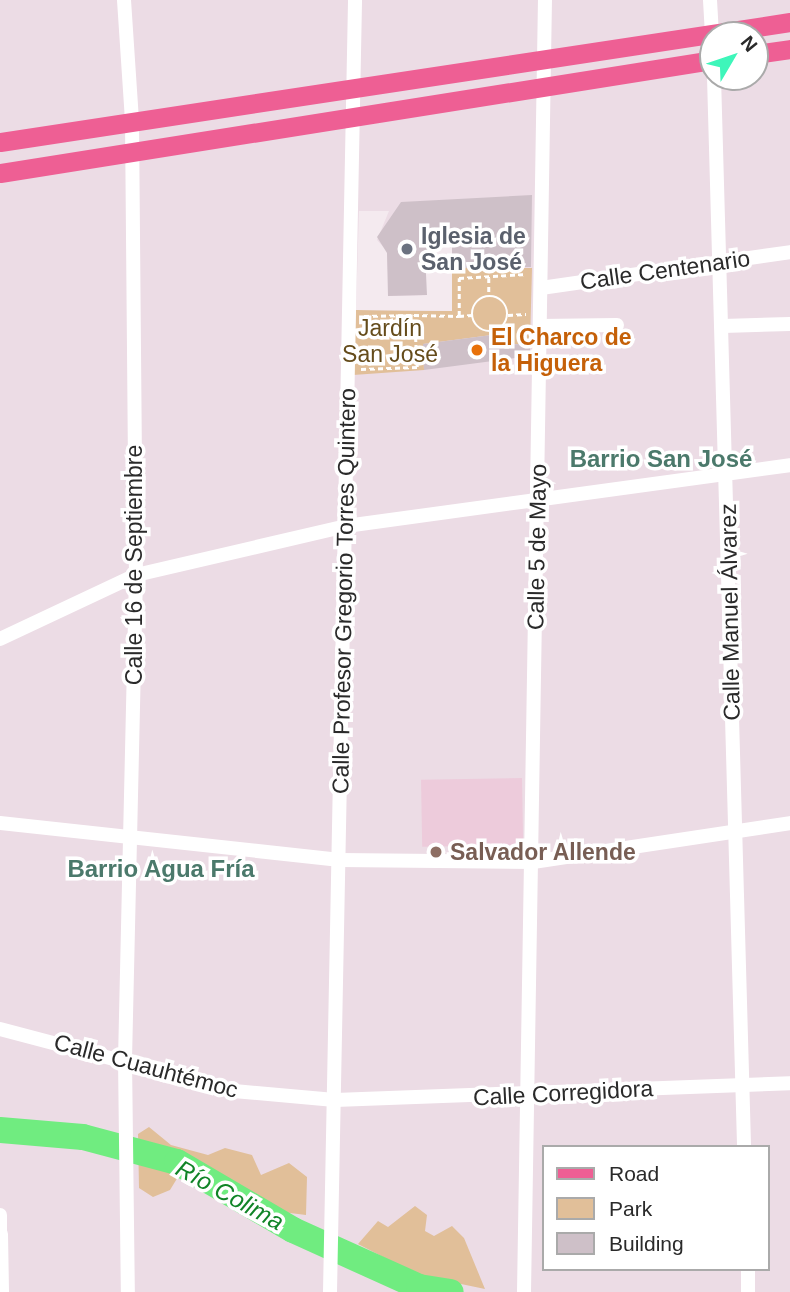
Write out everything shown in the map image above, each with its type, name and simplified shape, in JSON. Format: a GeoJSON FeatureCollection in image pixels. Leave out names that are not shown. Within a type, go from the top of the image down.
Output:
{"type":"FeatureCollection","features":[{"type":"Feature","properties":{"kind":"main road"},"geometry":{"type":"LineString","coordinates":[[769,28],[790,22]]}},
{"type":"Feature","properties":{"kind":"main road"},"geometry":{"type":"LineString","coordinates":[[0,142],[544,59],[699,44]]}},
{"type":"Feature","properties":{"kind":"main road"},"geometry":{"type":"LineString","coordinates":[[769,52],[790,49]]}},
{"type":"Feature","properties":{"kind":"main road"},"geometry":{"type":"LineString","coordinates":[[0,173],[699,62]]}},
{"type":"Feature","properties":{"kind":"street","name":"Calle 16 de Septiembre"},"geometry":{"type":"LineString","coordinates":[[124,0],[132,121],[136,575],[125,1059],[128,1292]]}},
{"type":"Feature","properties":{"kind":"street","name":"Calle Profesor Gregorio Torres Quintero"},"geometry":{"type":"LineString","coordinates":[[330,1288],[355,0]]}},
{"type":"Feature","properties":{"kind":"street","name":"Calle 5 de Mayo"},"geometry":{"type":"LineString","coordinates":[[530,1094],[545,0]]}},
{"type":"Feature","properties":{"kind":"street"},"geometry":{"type":"LineString","coordinates":[[710,0],[711,21]]}},
{"type":"Feature","properties":{"kind":"street","name":"Calle Manuel Álvarez"},"geometry":{"type":"LineString","coordinates":[[715,91],[722,262],[744,1145]]}},
{"type":"Feature","properties":{"kind":"street","name":"Calle Centenario"},"geometry":{"type":"LineString","coordinates":[[541,281],[790,253]]}},
{"type":"Feature","properties":{"kind":"street"},"geometry":{"type":"LineString","coordinates":[[723,326],[790,324]]}},
{"type":"Feature","properties":{"kind":"street"},"geometry":{"type":"LineString","coordinates":[[540,326],[617,325]]}},
{"type":"Feature","properties":{"kind":"street"},"geometry":{"type":"LineString","coordinates":[[0,639],[136,575],[346,526],[790,465]]}},
{"type":"Feature","properties":{"kind":"street"},"geometry":{"type":"LineString","coordinates":[[0,823],[340,860],[533,862],[790,823]]}},
{"type":"Feature","properties":{"kind":"street","name":"Calle Cuauhtémoc"},"geometry":{"type":"LineString","coordinates":[[0,1028],[125,1059],[234,1091],[335,1100]]}},
{"type":"Feature","properties":{"kind":"street","name":"Calle Corregidora"},"geometry":{"type":"LineString","coordinates":[[335,1100],[790,1083]]}},
{"type":"Feature","properties":{"kind":"street"},"geometry":{"type":"LineString","coordinates":[[524,1292],[530,1094]]}},
{"type":"Feature","properties":{"kind":"street"},"geometry":{"type":"LineString","coordinates":[[0,1215],[2,1292]]}},
{"type":"Feature","properties":{"kind":"street"},"geometry":{"type":"LineString","coordinates":[[748,1271],[748,1292]]}},
{"type":"Feature","properties":{"kind":"path"},"geometry":{"type":"LineString","coordinates":[[459,316],[459,278],[489,276],[541,281]]}},
{"type":"Feature","properties":{"kind":"path"},"geometry":{"type":"LineString","coordinates":[[489,276],[489,295]]}},
{"type":"Feature","properties":{"kind":"path"},"geometry":{"type":"LineString","coordinates":[[472,316],[484,331],[505,324],[507,307],[489,295]]}},
{"type":"Feature","properties":{"kind":"path"},"geometry":{"type":"LineString","coordinates":[[472,316],[475,302],[489,295]]}},
{"type":"Feature","properties":{"kind":"path"},"geometry":{"type":"LineString","coordinates":[[348,369],[417,367],[414,315]]}},
{"type":"Feature","properties":{"kind":"path"},"geometry":{"type":"LineString","coordinates":[[350,317],[472,316]]}},
{"type":"Feature","properties":{"kind":"shaded area"},"geometry":{"type":"Polygon","coordinates":[[[359,211],[389,211],[377,240],[387,251],[389,296],[426,295],[425,252],[434,237],[452,235],[452,311],[356,310],[359,211]]]}},
{"type":"Feature","properties":{"kind":"shaded area"},"geometry":{"type":"Polygon","coordinates":[[[522,778],[523,845],[422,847],[421,780],[522,778]]]}},
{"type":"Feature","properties":{"kind":"green space","name":"Jardín San José"},"geometry":{"type":"Polygon","coordinates":[[[452,268],[532,268],[530,343],[508,345],[507,333],[423,344],[424,370],[353,375],[356,310],[451,311],[452,268]]]}},
{"type":"Feature","properties":{"kind":"green space"},"geometry":{"type":"Polygon","coordinates":[[[149,1127],[171,1145],[208,1155],[225,1148],[252,1155],[261,1175],[289,1163],[307,1177],[306,1215],[243,1207],[219,1182],[199,1183],[181,1172],[170,1190],[153,1197],[139,1188],[138,1134],[149,1127]]]}},
{"type":"Feature","properties":{"kind":"green space"},"geometry":{"type":"Polygon","coordinates":[[[415,1206],[427,1215],[425,1231],[434,1236],[452,1226],[464,1238],[485,1289],[418,1275],[358,1244],[378,1221],[388,1227],[415,1206]]]}},
{"type":"Feature","properties":{"kind":"building"},"geometry":{"type":"Polygon","coordinates":[[[532,195],[531,267],[452,268],[452,232],[425,253],[427,295],[388,296],[387,253],[377,237],[401,202],[532,195]]]}},
{"type":"Feature","properties":{"kind":"building","name":"El Charco de la Higuera"},"geometry":{"type":"Polygon","coordinates":[[[507,333],[508,345],[530,343],[530,356],[424,370],[423,344],[507,333]]]}},
{"type":"Feature","properties":{"kind":"waterway","name":"Río Colima"},"geometry":{"type":"LineString","coordinates":[[0,1130],[83,1137],[177,1162],[293,1230],[419,1287],[451,1292]]}},
{"type":"Feature","properties":{"kind":"place","name":"Iglesia de San José"},"geometry":{"type":"Point","coordinates":[407,249]}},
{"type":"Feature","properties":{"kind":"place","name":"El Charco de la Higuera"},"geometry":{"type":"Point","coordinates":[477,350]}},
{"type":"Feature","properties":{"kind":"place","name":"Salvador Allende"},"geometry":{"type":"Point","coordinates":[436,852]}},
{"type":"Feature","properties":{"kind":"district","name":"Barrio San José"},"geometry":{"type":"Point","coordinates":[661,459]}},
{"type":"Feature","properties":{"kind":"district","name":"Barrio Agua Fría"},"geometry":{"type":"Point","coordinates":[161,869]}}]}
